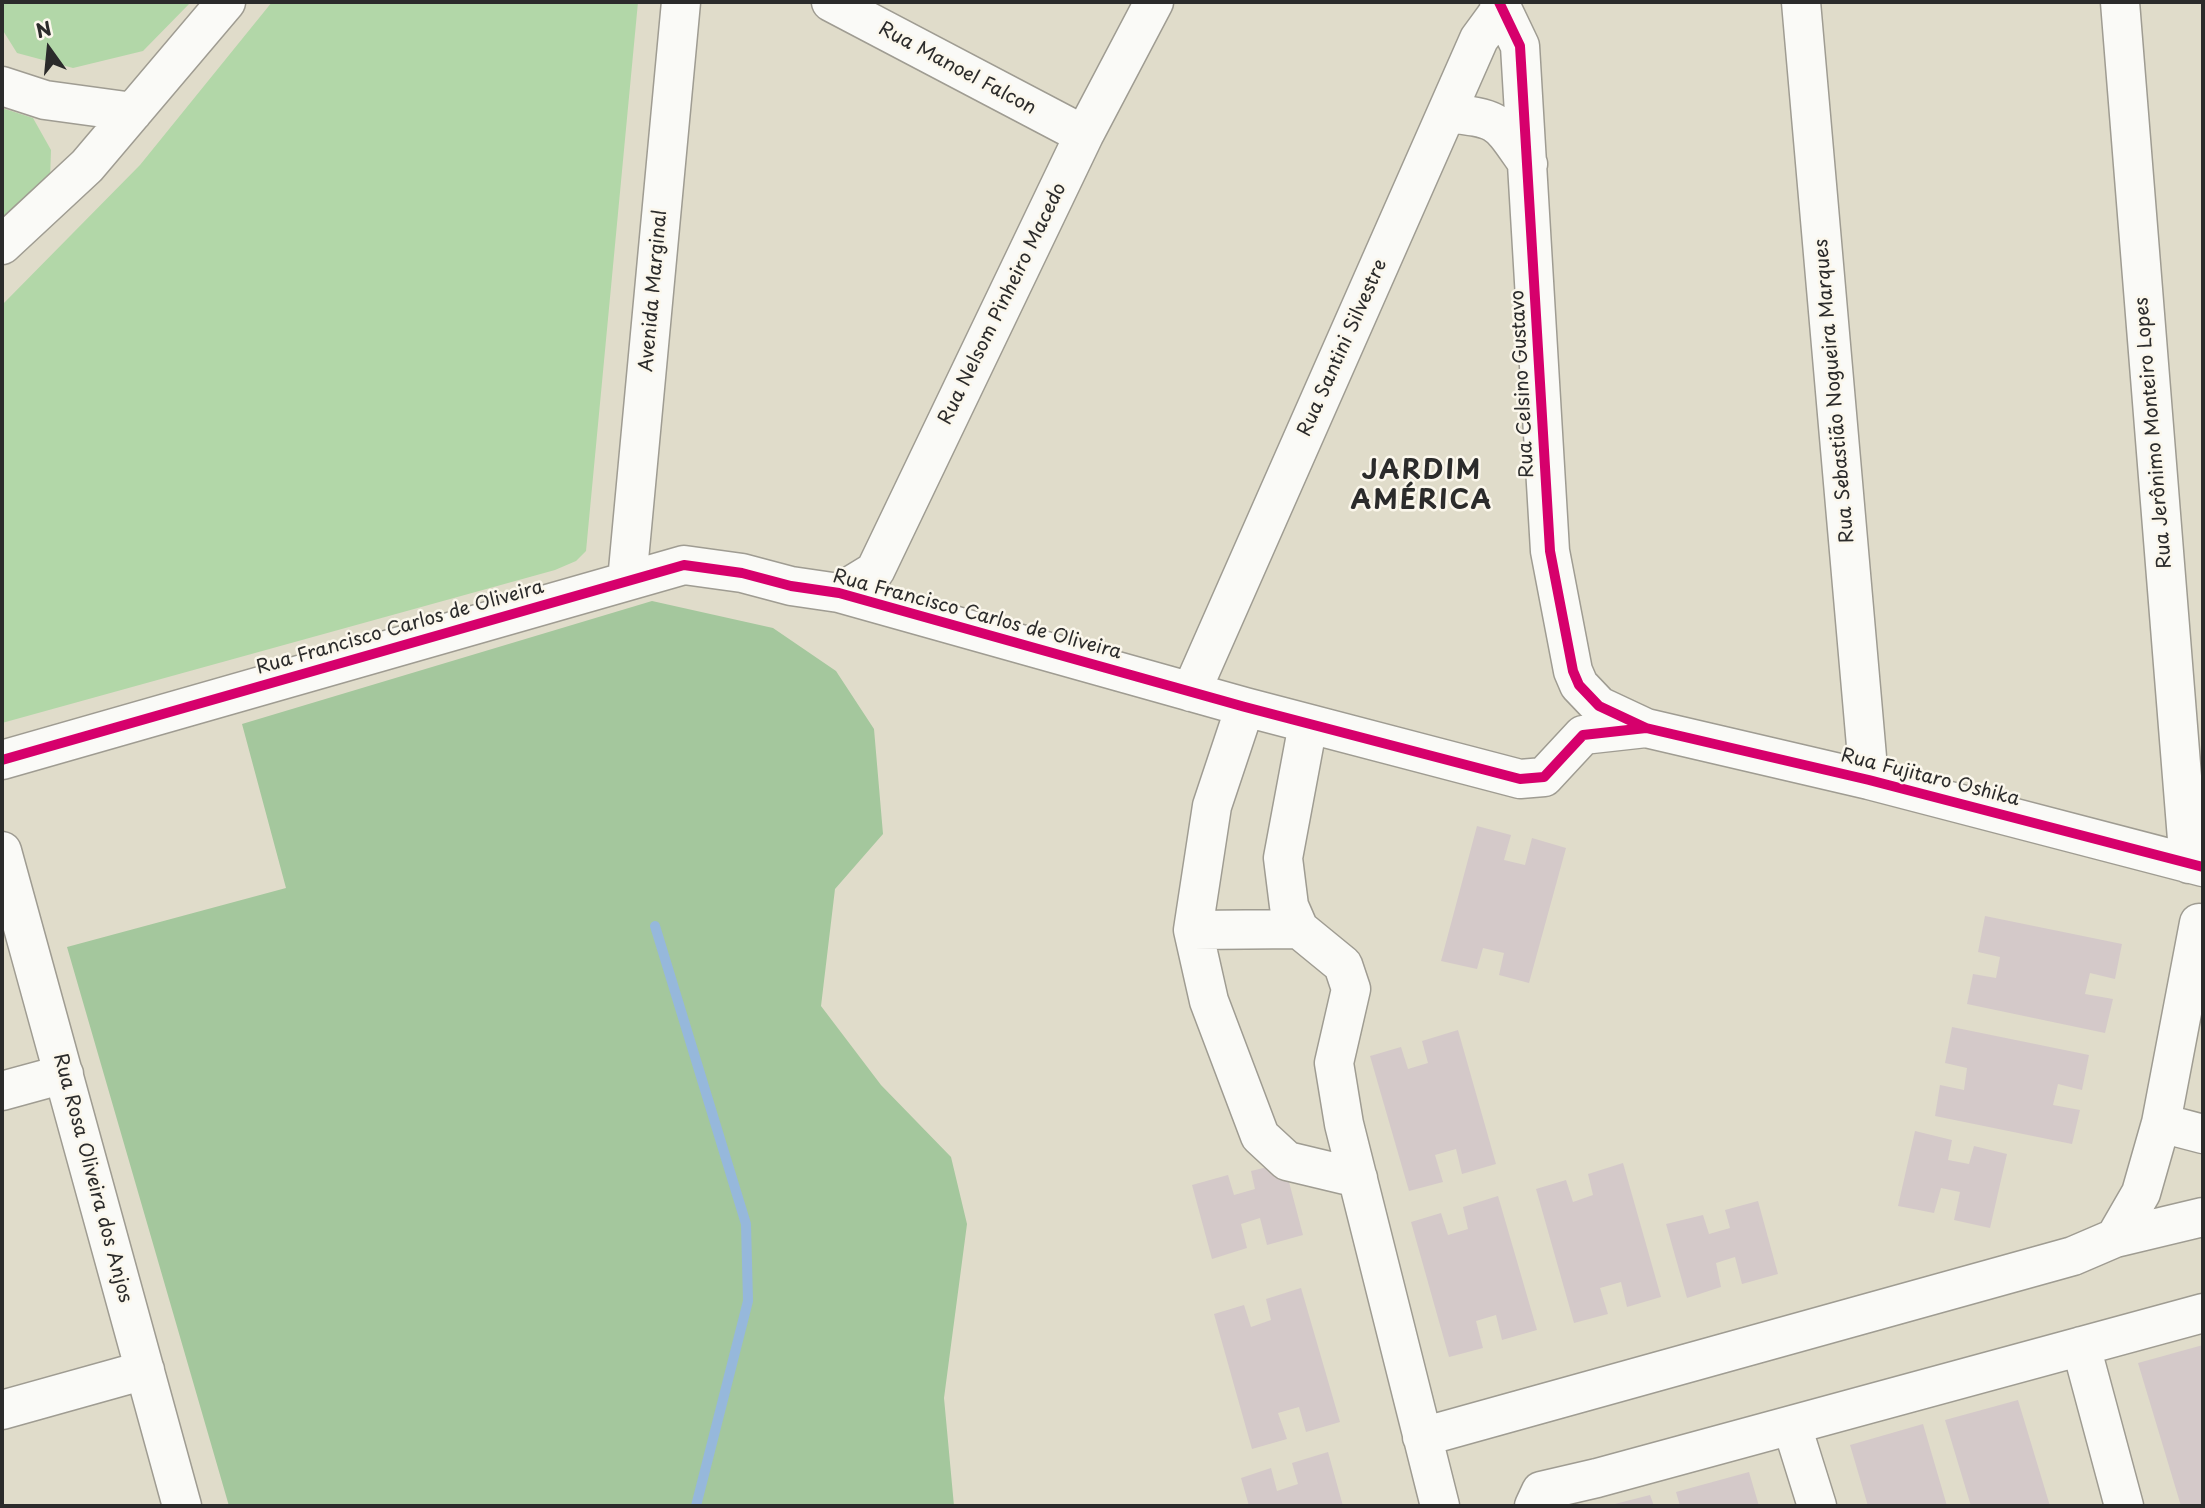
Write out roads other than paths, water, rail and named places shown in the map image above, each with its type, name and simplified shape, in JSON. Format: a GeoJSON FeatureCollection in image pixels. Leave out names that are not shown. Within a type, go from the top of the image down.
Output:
{"type":"FeatureCollection","features":[{"type":"Feature","properties":{"kind":"street"},"geometry":{"type":"LineString","coordinates":[[2,245],[87,166],[226,2]]}},
{"type":"Feature","properties":{"kind":"street","name":"Avenida Marginal"},"geometry":{"type":"LineString","coordinates":[[628,581],[681,2]]}},
{"type":"Feature","properties":{"kind":"street","name":"Rua Manoel Falcon"},"geometry":{"type":"LineString","coordinates":[[831,2],[1084,135]]}},
{"type":"Feature","properties":{"kind":"street","name":"Rua Nelsom Pinheiro Macedo"},"geometry":{"type":"LineString","coordinates":[[839,593],[875,571],[1084,135],[1154,2]]}},
{"type":"Feature","properties":{"kind":"street","name":"Rua Sebastião Nogueira Marques"},"geometry":{"type":"LineString","coordinates":[[1801,2],[1869,780]]}},
{"type":"Feature","properties":{"kind":"street","name":"Rua Jerônimo Monteiro Lopes"},"geometry":{"type":"LineString","coordinates":[[2120,2],[2196,865]]}},
{"type":"Feature","properties":{"kind":"street","name":"Rua Santini Silvestre"},"geometry":{"type":"LineString","coordinates":[[1191,692],[1479,39],[1500,6]]}},
{"type":"Feature","properties":{"kind":"street","name":"Rua Celsino Gustavo"},"geometry":{"type":"LineString","coordinates":[[1500,6],[1520,46],[1550,551],[1573,671],[1579,685],[1599,705],[1646,728]]}},
{"type":"Feature","properties":{"kind":"street"},"geometry":{"type":"LineString","coordinates":[[2,86],[45,100],[133,111]]}},
{"type":"Feature","properties":{"kind":"street"},"geometry":{"type":"LineString","coordinates":[[1447,113],[1492,120],[1502,127],[1528,164]]}},
{"type":"Feature","properties":{"kind":"street","name":"Rua Francisco Carlos de Oliveira"},"geometry":{"type":"LineString","coordinates":[[2,760],[684,565],[742,573],[791,586],[839,593],[1245,707],[1520,779],[1544,777],[1583,735],[1646,728]]}},
{"type":"Feature","properties":{"kind":"street"},"geometry":{"type":"LineString","coordinates":[[1245,707],[1212,806],[1194,930],[1209,1001],[1260,1136],[1287,1161],[1358,1178]]}},
{"type":"Feature","properties":{"kind":"street"},"geometry":{"type":"LineString","coordinates":[[1308,724],[1283,858],[1289,906],[1299,929],[1343,965],[1351,989],[1334,1063],[1344,1124],[1440,1506]]}},
{"type":"Feature","properties":{"kind":"street","name":"Rua Fujitaro Oshika"},"geometry":{"type":"LineString","coordinates":[[1646,728],[1869,780],[2196,865]]}},
{"type":"Feature","properties":{"kind":"street","name":"Rua Rosa Oliveira dos Anjos"},"geometry":{"type":"LineString","coordinates":[[2,851],[182,1506]]}},
{"type":"Feature","properties":{"kind":"street"},"geometry":{"type":"LineString","coordinates":[[2115,1238],[2141,1193],[2161,1123],[2190,1039],[2199,923]]}},
{"type":"Feature","properties":{"kind":"street"},"geometry":{"type":"LineString","coordinates":[[1194,930],[1299,929]]}},
{"type":"Feature","properties":{"kind":"street"},"geometry":{"type":"LineString","coordinates":[[2,1091],[64,1074]]}},
{"type":"Feature","properties":{"kind":"street"},"geometry":{"type":"LineString","coordinates":[[2161,1123],[2203,1134]]}},
{"type":"Feature","properties":{"kind":"street"},"geometry":{"type":"LineString","coordinates":[[1422,1437],[2073,1256],[2115,1238],[2203,1217]]}},
{"type":"Feature","properties":{"kind":"street"},"geometry":{"type":"LineString","coordinates":[[1534,1506],[1541,1491],[1597,1479],[2203,1313]]}},
{"type":"Feature","properties":{"kind":"street"},"geometry":{"type":"LineString","coordinates":[[2081,1346],[2124,1506]]}},
{"type":"Feature","properties":{"kind":"street"},"geometry":{"type":"LineString","coordinates":[[2,1410],[145,1370]]}},
{"type":"Feature","properties":{"kind":"street"},"geometry":{"type":"LineString","coordinates":[[1792,1426],[1817,1506]]}},
{"type":"Feature","properties":{"kind":"waterway"},"geometry":{"type":"LineString","coordinates":[[655,926],[746,1224],[748,1301],[696,1506]]}},
{"type":"Feature","properties":{"kind":"district","name":"JARDIM AMÉRICA"},"geometry":{"type":"Point","coordinates":[1422,487]}}]}
